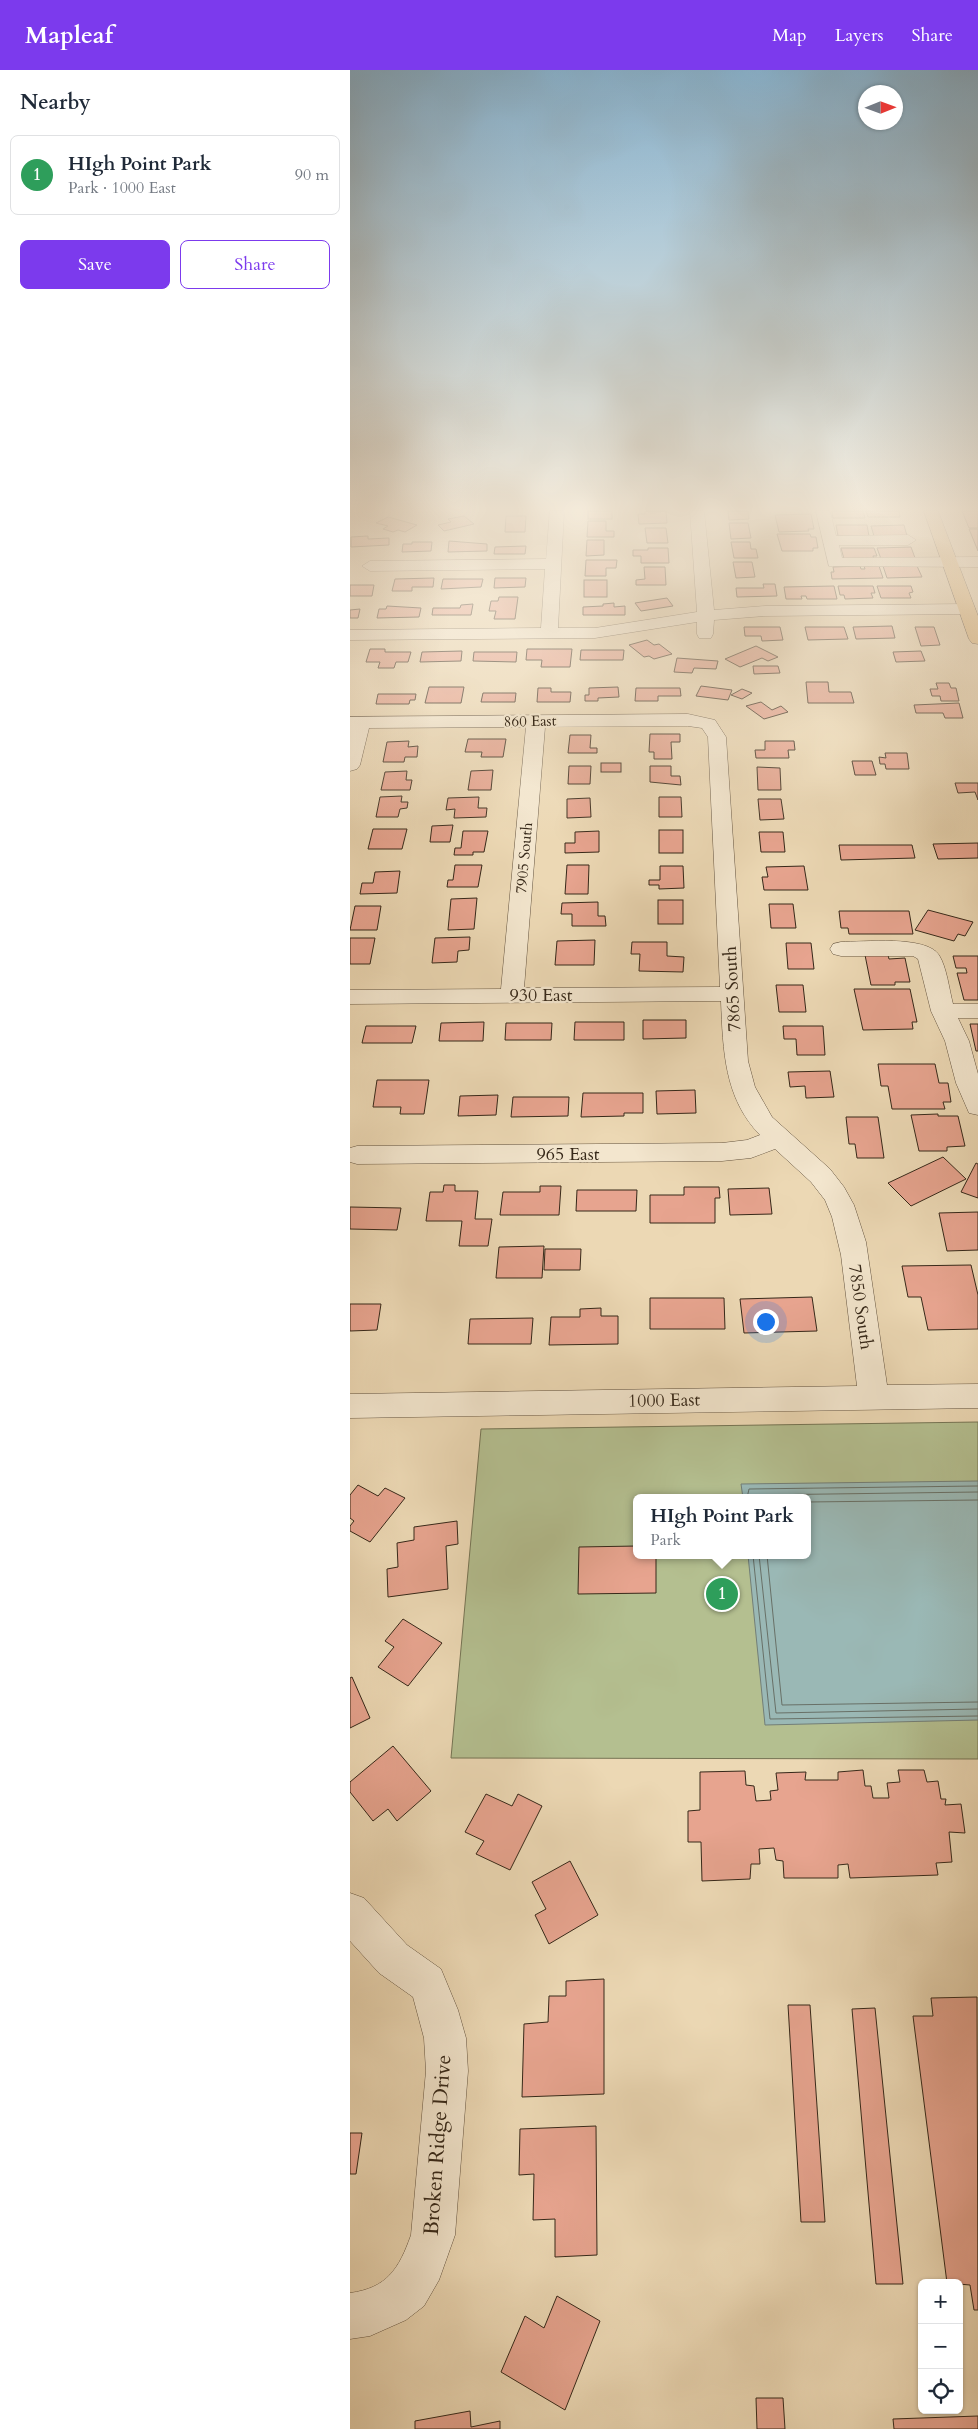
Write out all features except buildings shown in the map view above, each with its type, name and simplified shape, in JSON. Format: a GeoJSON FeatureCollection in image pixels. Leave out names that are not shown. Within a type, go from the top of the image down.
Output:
{"type":"FeatureCollection","features":[{"type":"Feature","properties":{"kind":"main road"},"geometry":{"type":"LineString","coordinates":[[971,621],[978,640]]}},
{"type":"Feature","properties":{"kind":"street"},"geometry":{"type":"LineString","coordinates":[[548,633],[549,621]]}},
{"type":"Feature","properties":{"kind":"street"},"geometry":{"type":"LineString","coordinates":[[350,635],[548,633],[621,630],[675,621]]}},
{"type":"Feature","properties":{"kind":"street"},"geometry":{"type":"LineString","coordinates":[[705,635],[706,621]]}},
{"type":"Feature","properties":{"kind":"street","name":"860 East"},"geometry":{"type":"LineString","coordinates":[[355,723],[682,720],[710,723]]}},
{"type":"Feature","properties":{"kind":"street","name":"7905 South"},"geometry":{"type":"LineString","coordinates":[[512,996],[536,721]]}},
{"type":"Feature","properties":{"kind":"street"},"geometry":{"type":"LineString","coordinates":[[350,765],[355,723]]}},
{"type":"Feature","properties":{"kind":"street","name":"7865 South"},"geometry":{"type":"LineString","coordinates":[[710,723],[717,737],[736,1061],[739,1081],[748,1102],[760,1121],[819,1175],[835,1195],[846,1217]]}},
{"type":"Feature","properties":{"kind":"street"},"geometry":{"type":"LineString","coordinates":[[841,949],[903,948],[924,952],[932,963],[943,1011],[957,1041],[968,1083],[978,1107]]}},
{"type":"Feature","properties":{"kind":"street","name":"930 East"},"geometry":{"type":"LineString","coordinates":[[350,997],[733,994]]}},
{"type":"Feature","properties":{"kind":"street"},"geometry":{"type":"LineString","coordinates":[[943,1011],[978,1011]]}},
{"type":"Feature","properties":{"kind":"street","name":"965 East"},"geometry":{"type":"LineString","coordinates":[[357,1155],[722,1152],[751,1149],[777,1138]]}},
{"type":"Feature","properties":{"kind":"street","name":"7850 South"},"geometry":{"type":"LineString","coordinates":[[846,1217],[853,1250],[874,1398]]}},
{"type":"Feature","properties":{"kind":"street","name":"1000 East"},"geometry":{"type":"LineString","coordinates":[[350,1406],[978,1396]]}},
{"type":"Feature","properties":{"kind":"street","name":"Broken Ridge Drive"},"geometry":{"type":"LineString","coordinates":[[350,1912],[393,1959],[426,1983],[438,2010],[445,2038],[447,2071],[433,2235],[423,2264],[408,2290],[390,2304],[370,2313],[350,2316]]}},
{"type":"Feature","properties":{"kind":"green space"},"geometry":{"type":"Polygon","coordinates":[[[978,1422],[978,1759],[451,1758],[481,1429],[978,1422]]]}},
{"type":"Feature","properties":{"kind":"water"},"geometry":{"type":"Polygon","coordinates":[[[978,1481],[978,1720],[765,1725],[748,1559],[811,1559],[811,1494],[742,1494],[741,1484],[978,1481]]]}},
{"type":"Feature","properties":{"kind":"place","name":"HIgh Point Park"},"geometry":{"type":"Point","coordinates":[722,1594]}}]}
